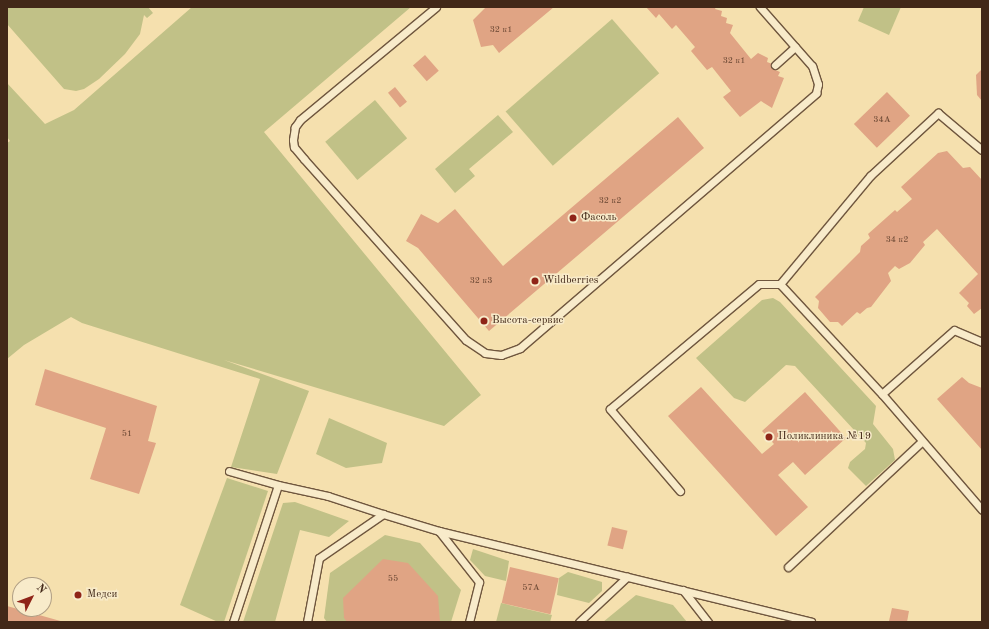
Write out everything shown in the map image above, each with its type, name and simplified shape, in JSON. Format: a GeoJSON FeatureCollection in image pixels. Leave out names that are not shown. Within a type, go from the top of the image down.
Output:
{"type":"FeatureCollection","features":[{"type":"Feature","properties":{"kind":"lane"},"geometry":{"type":"LineString","coordinates":[[436,7],[300,120],[295,127],[293,140],[294,147],[466,340],[476,350],[494,355],[509,354],[520,348],[807,103],[816,93],[817,74],[760,7]]}},
{"type":"Feature","properties":{"kind":"lane"},"geometry":{"type":"LineString","coordinates":[[775,65],[795,47]]}},
{"type":"Feature","properties":{"kind":"lane"},"geometry":{"type":"LineString","coordinates":[[780,284],[870,176],[938,113],[982,150]]}},
{"type":"Feature","properties":{"kind":"lane"},"geometry":{"type":"LineString","coordinates":[[680,491],[610,409],[759,284],[780,284],[882,394],[921,442],[982,510]]}},
{"type":"Feature","properties":{"kind":"lane"},"geometry":{"type":"LineString","coordinates":[[882,394],[954,330],[982,342]]}},
{"type":"Feature","properties":{"kind":"lane"},"geometry":{"type":"LineString","coordinates":[[788,567],[921,442]]}},
{"type":"Feature","properties":{"kind":"lane"},"geometry":{"type":"LineString","coordinates":[[229,471],[278,485],[328,496],[439,531],[811,622]]}},
{"type":"Feature","properties":{"kind":"lane"},"geometry":{"type":"LineString","coordinates":[[233,622],[278,485]]}},
{"type":"Feature","properties":{"kind":"lane"},"geometry":{"type":"LineString","coordinates":[[307,622],[319,558],[383,514]]}},
{"type":"Feature","properties":{"kind":"lane"},"geometry":{"type":"LineString","coordinates":[[439,531],[479,582],[469,622]]}},
{"type":"Feature","properties":{"kind":"lane"},"geometry":{"type":"LineString","coordinates":[[579,622],[627,577]]}},
{"type":"Feature","properties":{"kind":"lane"},"geometry":{"type":"LineString","coordinates":[[682,590],[708,622]]}},
{"type":"Feature","properties":{"kind":"green space"},"geometry":{"type":"Polygon","coordinates":[[[7,7],[148,7],[153,13],[147,18],[144,15],[140,34],[125,54],[99,79],[84,89],[76,91],[64,89],[7,24],[7,7]]]}},
{"type":"Feature","properties":{"kind":"green space"},"geometry":{"type":"Polygon","coordinates":[[[192,7],[411,7],[264,132],[481,395],[444,426],[224,360],[309,391],[277,474],[231,467],[260,379],[82,323],[71,317],[24,345],[7,359],[7,143],[10,141],[7,137],[7,83],[45,124],[74,110],[192,7]]]}},
{"type":"Feature","properties":{"kind":"green space"},"geometry":{"type":"Polygon","coordinates":[[[864,7],[901,7],[889,35],[858,21],[864,7]]]}},
{"type":"Feature","properties":{"kind":"green space"},"geometry":{"type":"Polygon","coordinates":[[[612,19],[659,73],[553,166],[506,112],[612,19]]]}},
{"type":"Feature","properties":{"kind":"green space"},"geometry":{"type":"Polygon","coordinates":[[[375,100],[407,138],[357,180],[325,142],[375,100]]]}},
{"type":"Feature","properties":{"kind":"green space"},"geometry":{"type":"Polygon","coordinates":[[[498,115],[513,132],[469,169],[475,176],[455,193],[435,169],[498,115]]]}},
{"type":"Feature","properties":{"kind":"green space"},"geometry":{"type":"Polygon","coordinates":[[[773,298],[780,302],[876,406],[873,424],[893,449],[895,460],[866,486],[848,468],[850,462],[865,449],[866,443],[795,366],[786,365],[745,402],[734,398],[696,358],[762,300],[773,298]]]}},
{"type":"Feature","properties":{"kind":"green space"},"geometry":{"type":"Polygon","coordinates":[[[329,418],[387,443],[382,463],[346,468],[316,454],[329,418]]]}},
{"type":"Feature","properties":{"kind":"green space"},"geometry":{"type":"Polygon","coordinates":[[[227,478],[268,491],[224,622],[218,622],[180,605],[227,478]]]}},
{"type":"Feature","properties":{"kind":"green space"},"geometry":{"type":"Polygon","coordinates":[[[295,502],[349,521],[329,537],[300,530],[275,622],[243,622],[283,503],[295,502]]]}},
{"type":"Feature","properties":{"kind":"green space"},"geometry":{"type":"Polygon","coordinates":[[[385,535],[420,543],[461,590],[451,622],[327,622],[324,618],[330,573],[385,535]]]}},
{"type":"Feature","properties":{"kind":"green space"},"geometry":{"type":"Polygon","coordinates":[[[473,549],[509,561],[506,581],[485,576],[470,560],[473,549]]]}},
{"type":"Feature","properties":{"kind":"green space"},"geometry":{"type":"Polygon","coordinates":[[[568,572],[602,582],[602,591],[589,603],[557,595],[559,578],[568,572]]]}},
{"type":"Feature","properties":{"kind":"green space"},"geometry":{"type":"Polygon","coordinates":[[[636,595],[673,605],[687,622],[603,622],[636,595]]]}},
{"type":"Feature","properties":{"kind":"green space"},"geometry":{"type":"Polygon","coordinates":[[[501,603],[552,615],[550,622],[496,622],[501,603]]]}},
{"type":"Feature","properties":{"kind":"building"},"geometry":{"type":"Polygon","coordinates":[[[486,7],[554,7],[499,53],[493,45],[481,47],[473,20],[486,7]]]}},
{"type":"Feature","properties":{"kind":"building"},"geometry":{"type":"Polygon","coordinates":[[[646,7],[716,7],[715,9],[722,11],[721,16],[727,18],[726,23],[733,25],[730,33],[751,59],[758,53],[768,58],[767,62],[775,65],[773,69],[780,72],[778,76],[784,78],[772,108],[761,101],[740,117],[723,97],[731,91],[712,67],[707,70],[691,51],[695,47],[676,25],[672,29],[659,14],[656,18],[646,7]]]}},
{"type":"Feature","properties":{"kind":"building"},"geometry":{"type":"Polygon","coordinates":[[[425,55],[439,71],[427,81],[413,65],[425,55]]]}},
{"type":"Feature","properties":{"kind":"building"},"geometry":{"type":"Polygon","coordinates":[[[982,69],[982,101],[977,95],[976,75],[982,69]]]}},
{"type":"Feature","properties":{"kind":"building"},"geometry":{"type":"Polygon","coordinates":[[[395,87],[407,102],[400,107],[388,93],[395,87]]]}},
{"type":"Feature","properties":{"kind":"building"},"geometry":{"type":"Polygon","coordinates":[[[887,92],[910,116],[877,148],[854,124],[887,92]]]}},
{"type":"Feature","properties":{"kind":"building"},"geometry":{"type":"Polygon","coordinates":[[[678,117],[704,148],[489,331],[418,248],[406,241],[421,214],[438,223],[455,209],[503,266],[678,117]]]}},
{"type":"Feature","properties":{"kind":"building"},"geometry":{"type":"Polygon","coordinates":[[[947,151],[963,168],[970,167],[982,180],[982,308],[974,314],[967,306],[969,303],[959,293],[978,274],[937,229],[923,242],[925,245],[910,263],[899,269],[895,266],[888,273],[891,281],[871,307],[867,308],[860,314],[857,312],[842,326],[838,322],[830,322],[818,308],[819,301],[815,297],[860,252],[861,246],[870,238],[868,234],[895,210],[897,212],[912,199],[901,187],[938,153],[947,151]]]}},
{"type":"Feature","properties":{"kind":"building"},"geometry":{"type":"Polygon","coordinates":[[[45,369],[157,406],[148,441],[156,443],[139,494],[90,479],[106,428],[35,405],[45,369]]]}},
{"type":"Feature","properties":{"kind":"building"},"geometry":{"type":"Polygon","coordinates":[[[962,377],[969,383],[982,388],[982,450],[937,399],[962,377]]]}},
{"type":"Feature","properties":{"kind":"building"},"geometry":{"type":"Polygon","coordinates":[[[701,387],[762,454],[774,444],[762,431],[805,392],[846,438],[805,475],[793,462],[778,475],[808,507],[776,536],[668,416],[701,387]]]}},
{"type":"Feature","properties":{"kind":"building"},"geometry":{"type":"Polygon","coordinates":[[[612,527],[628,531],[623,549],[607,545],[612,527]]]}},
{"type":"Feature","properties":{"kind":"building"},"geometry":{"type":"Polygon","coordinates":[[[383,559],[408,563],[438,596],[440,622],[347,622],[344,618],[343,598],[383,559]]]}},
{"type":"Feature","properties":{"kind":"building"},"geometry":{"type":"Polygon","coordinates":[[[510,567],[559,578],[550,614],[502,603],[510,567]]]}},
{"type":"Feature","properties":{"kind":"building"},"geometry":{"type":"Polygon","coordinates":[[[7,606],[12,607],[12,617],[46,617],[64,622],[7,622],[7,606]]]}},
{"type":"Feature","properties":{"kind":"building"},"geometry":{"type":"Polygon","coordinates":[[[892,608],[909,611],[907,622],[889,621],[892,608]]]}},
{"type":"Feature","properties":{"kind":"place","name":"Фасоль"},"geometry":{"type":"Point","coordinates":[573,218]}},
{"type":"Feature","properties":{"kind":"place","name":"Wildberries"},"geometry":{"type":"Point","coordinates":[535,281]}},
{"type":"Feature","properties":{"kind":"place","name":"Высота-сервис"},"geometry":{"type":"Point","coordinates":[484,321]}},
{"type":"Feature","properties":{"kind":"place","name":"Поликлиника №19"},"geometry":{"type":"Point","coordinates":[769,437]}},
{"type":"Feature","properties":{"kind":"place","name":"Медси"},"geometry":{"type":"Point","coordinates":[78,595]}}]}
